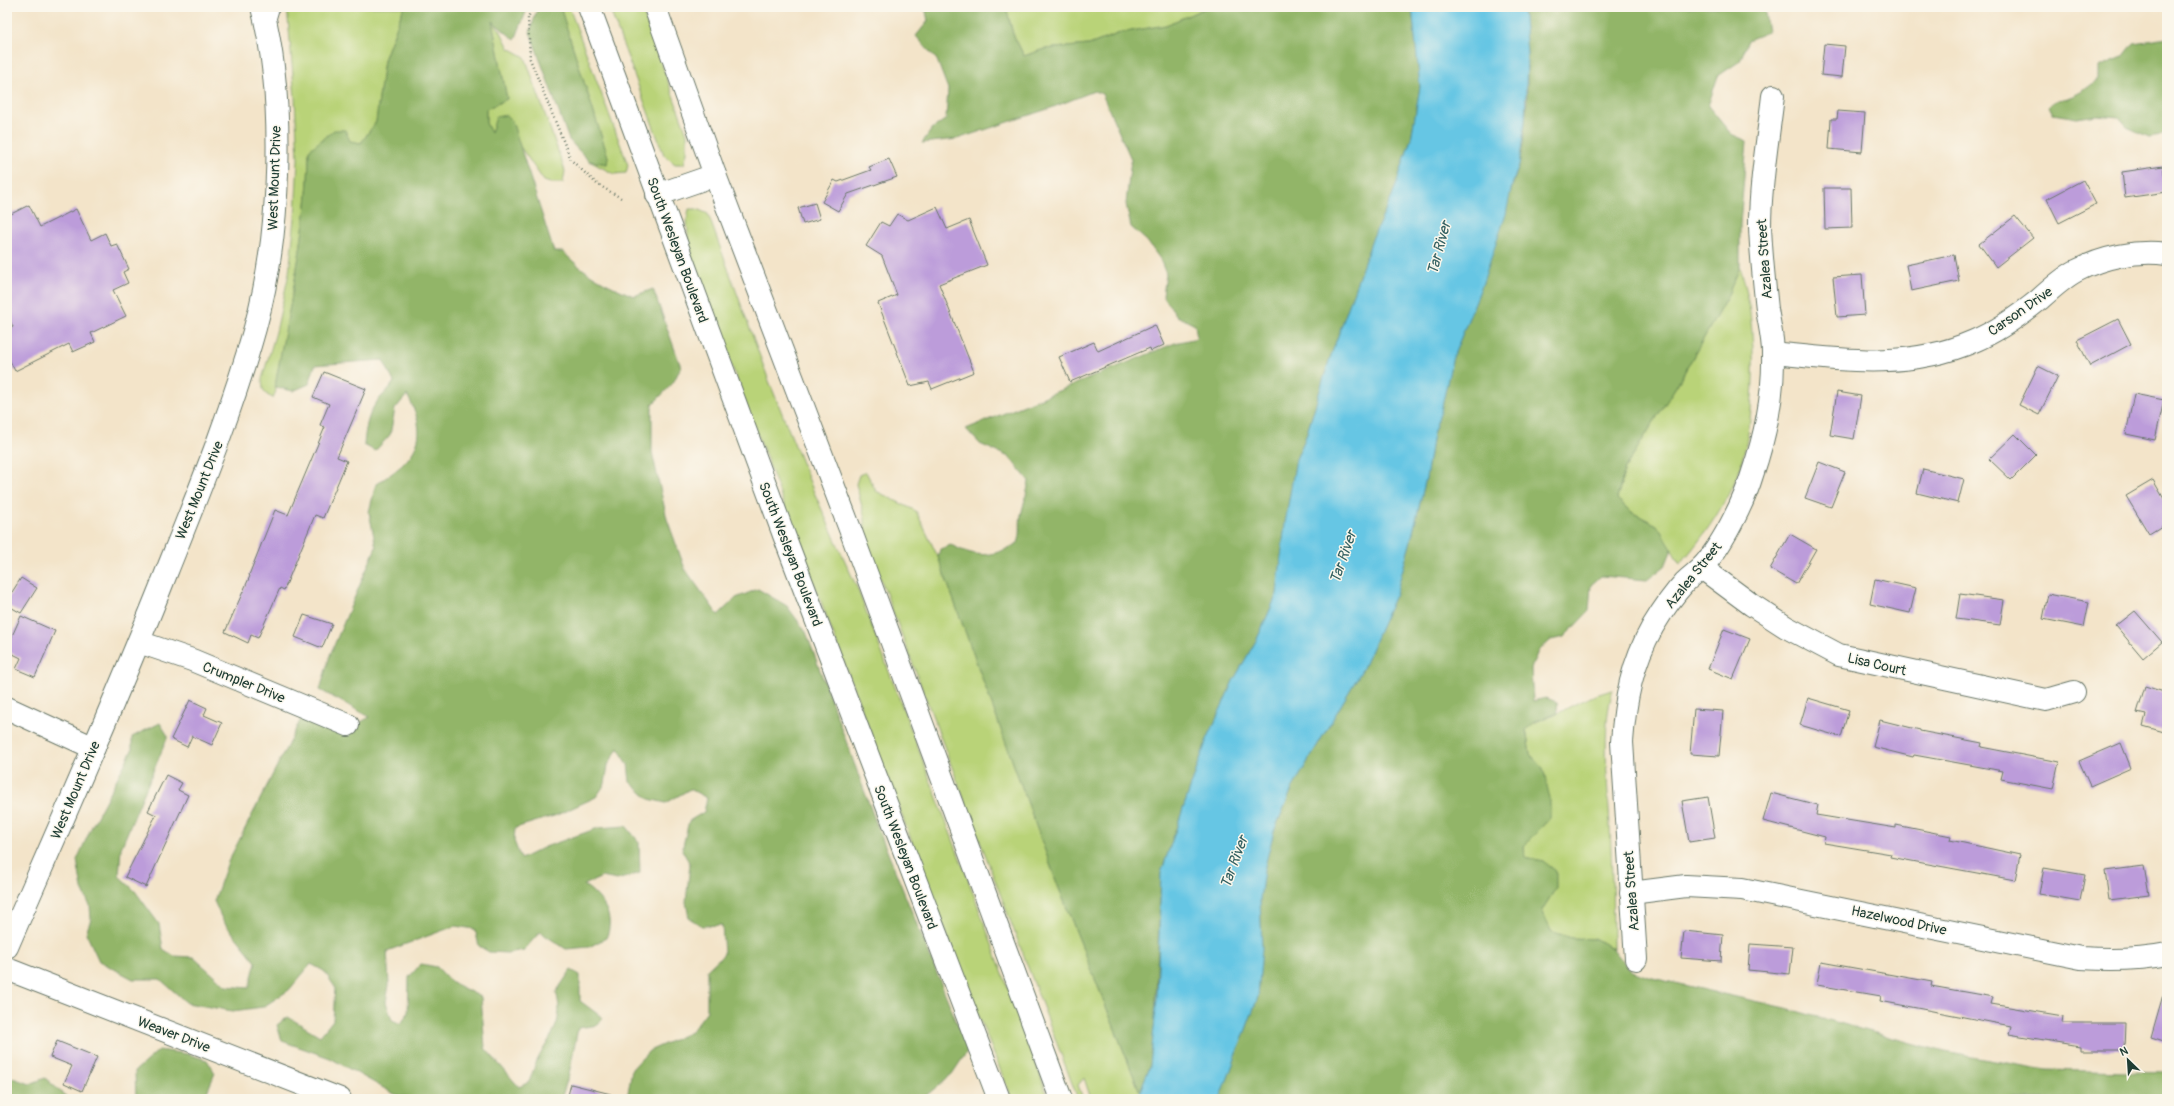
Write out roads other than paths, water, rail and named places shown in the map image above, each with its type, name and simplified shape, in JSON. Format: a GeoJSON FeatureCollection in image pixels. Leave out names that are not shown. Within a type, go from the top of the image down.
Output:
{"type":"FeatureCollection","features":[{"type":"Feature","properties":{"kind":"main road","name":"South Wesleyan Boulevard"},"geometry":{"type":"LineString","coordinates":[[589,7],[790,554],[998,1099]]}},
{"type":"Feature","properties":{"kind":"main road"},"geometry":{"type":"LineString","coordinates":[[655,7],[715,175],[852,536],[1061,1099]]}},
{"type":"Feature","properties":{"kind":"main road","name":"West Mount Drive"},"geometry":{"type":"LineString","coordinates":[[7,947],[139,642],[221,434],[258,318],[272,230],[276,171],[277,123],[265,10]]}},
{"type":"Feature","properties":{"kind":"main road","name":"Azalea Street"},"geometry":{"type":"LineString","coordinates":[[1636,959],[1622,742],[1628,691],[1640,650],[1654,625],[1686,582],[1702,568],[1722,538],[1740,506],[1752,476],[1762,438],[1769,399],[1773,353],[1762,266],[1760,225],[1762,183],[1773,96]]}},
{"type":"Feature","properties":{"kind":"main road"},"geometry":{"type":"LineString","coordinates":[[657,195],[715,175]]}},
{"type":"Feature","properties":{"kind":"main road","name":"Carson Drive"},"geometry":{"type":"LineString","coordinates":[[1773,353],[1872,362],[1908,359],[1942,352],[1972,342],[1998,330],[2069,276],[2102,260],[2126,255],[2155,252],[2167,254]]}},
{"type":"Feature","properties":{"kind":"main road","name":"Lisa Court"},"geometry":{"type":"LineString","coordinates":[[1702,568],[1772,618],[1840,655],[2046,700],[2074,692]]}},
{"type":"Feature","properties":{"kind":"main road","name":"Crumpler Drive"},"geometry":{"type":"LineString","coordinates":[[139,642],[192,660],[348,725]]}},
{"type":"Feature","properties":{"kind":"main road"},"geometry":{"type":"LineString","coordinates":[[7,708],[94,748]]}},
{"type":"Feature","properties":{"kind":"main road","name":"Hazelwood Drive"},"geometry":{"type":"LineString","coordinates":[[1631,893],[1686,886],[1742,889],[2081,958],[2114,961],[2167,954]]}},
{"type":"Feature","properties":{"kind":"main road","name":"Weaver Drive"},"geometry":{"type":"LineString","coordinates":[[7,969],[340,1099]]}},
{"type":"Feature","properties":{"kind":"water","name":"Tar River"},"geometry":{"type":"Polygon","coordinates":[[[1412,7],[1523,7],[1527,54],[1525,121],[1519,165],[1512,185],[1506,214],[1482,285],[1452,360],[1441,411],[1433,434],[1426,478],[1396,593],[1363,668],[1292,789],[1274,831],[1264,870],[1260,899],[1262,948],[1258,997],[1220,1099],[1137,1099],[1150,1066],[1157,999],[1161,873],[1206,742],[1233,681],[1257,639],[1277,594],[1285,523],[1296,459],[1305,439],[1329,361],[1373,237],[1392,197],[1411,139],[1420,87],[1412,7]]]}}]}
